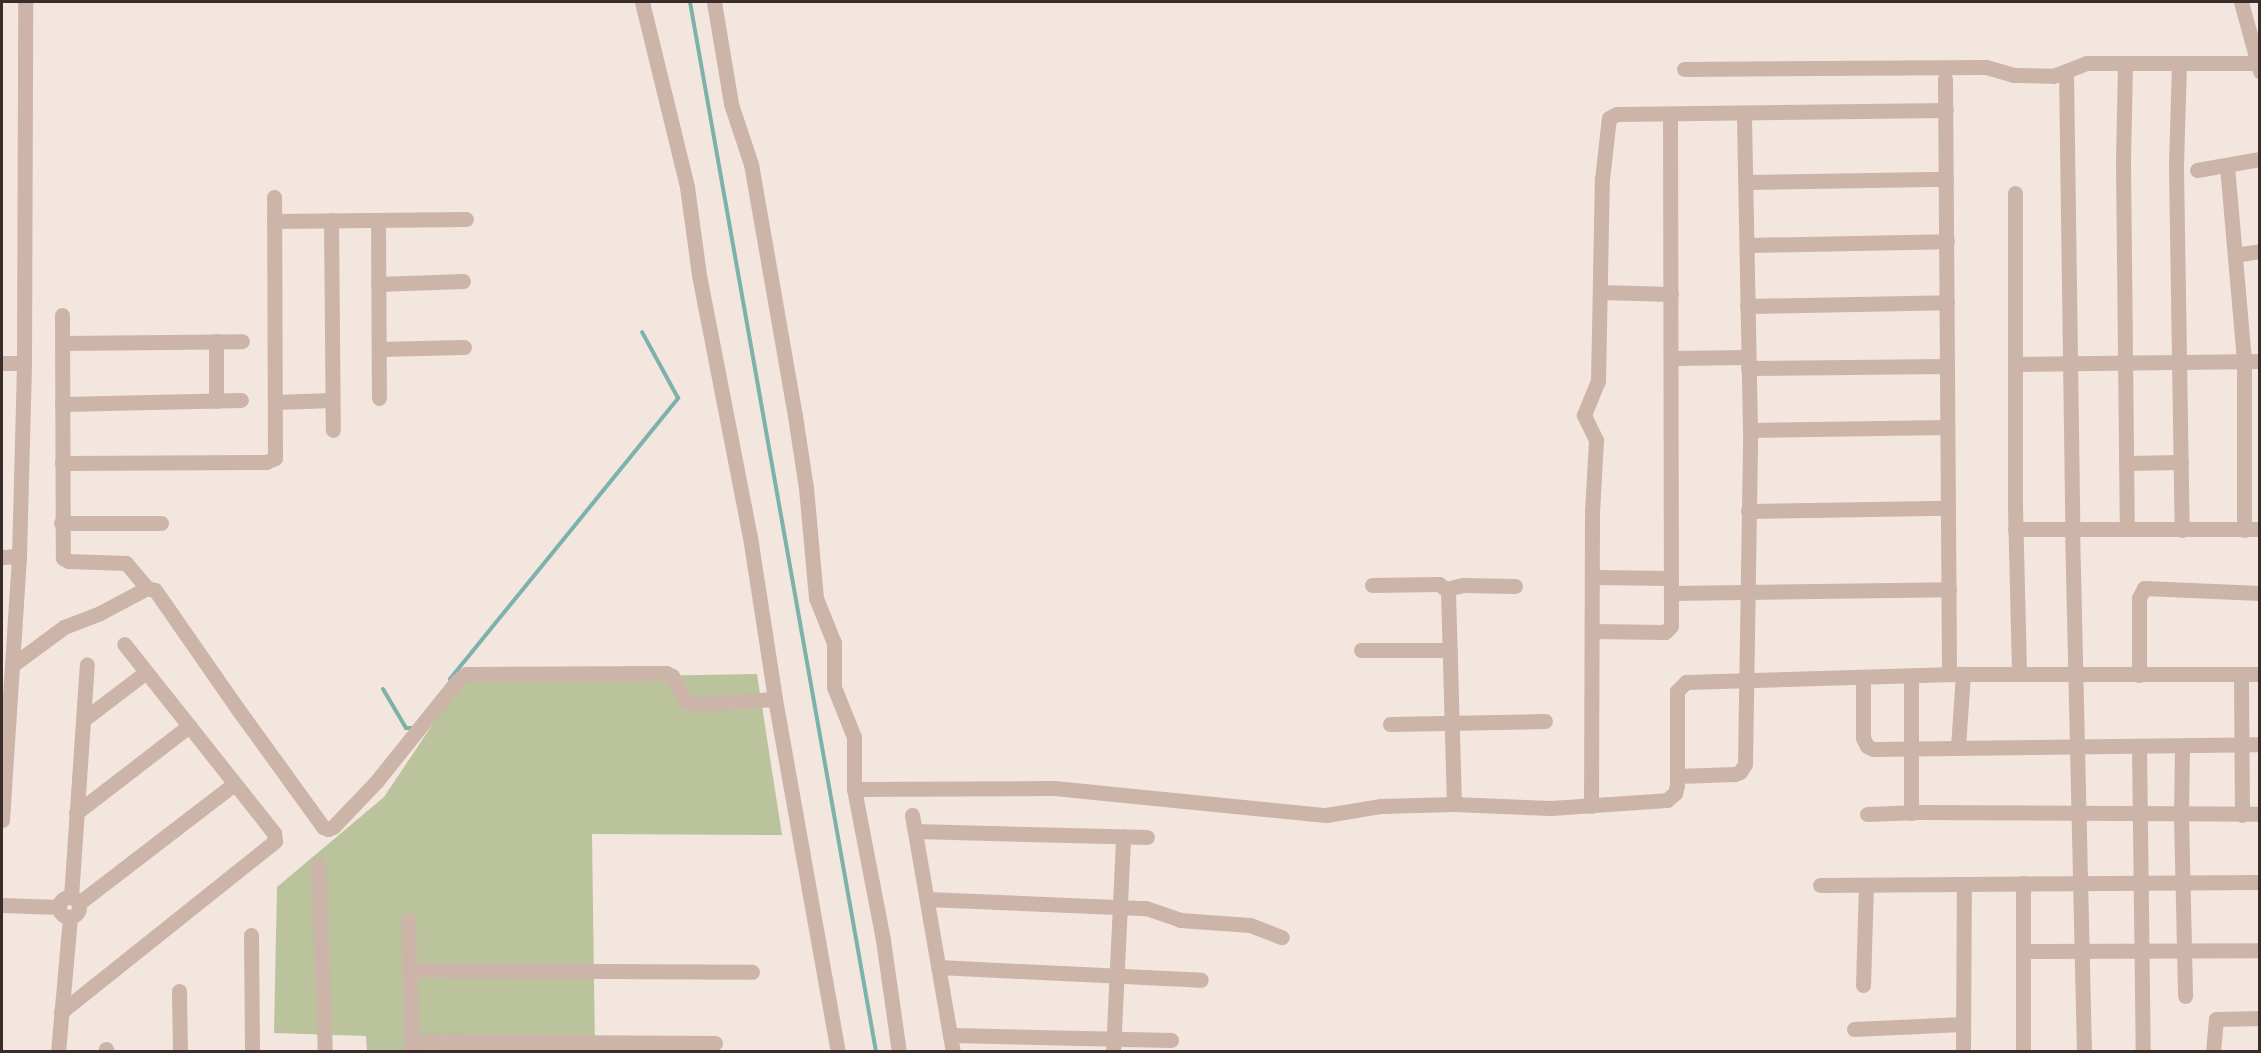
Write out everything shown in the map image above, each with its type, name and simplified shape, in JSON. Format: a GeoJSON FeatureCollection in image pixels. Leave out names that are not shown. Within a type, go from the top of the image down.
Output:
{"type":"FeatureCollection","features":[{"type":"Feature","properties":{"kind":"street"},"geometry":{"type":"LineString","coordinates":[[2,820],[14,664],[19,556],[24,363],[25,2]]}},
{"type":"Feature","properties":{"kind":"street"},"geometry":{"type":"LineString","coordinates":[[642,2],[687,187],[699,275],[750,537],[775,699],[838,1052]]}},
{"type":"Feature","properties":{"kind":"street"},"geometry":{"type":"LineString","coordinates":[[714,2],[731,104],[751,164],[795,416],[806,488],[816,598],[834,643],[834,687],[854,737],[854,789],[884,940],[899,1052]]}},
{"type":"Feature","properties":{"kind":"street"},"geometry":{"type":"LineString","coordinates":[[1684,69],[1986,66],[2018,76],[2057,76],[2083,64],[2259,67],[2241,2]]}},
{"type":"Feature","properties":{"kind":"street"},"geometry":{"type":"LineString","coordinates":[[2179,64],[2176,167],[2182,530]]}},
{"type":"Feature","properties":{"kind":"street"},"geometry":{"type":"LineString","coordinates":[[2125,65],[2122,163],[2127,529]]}},
{"type":"Feature","properties":{"kind":"street"},"geometry":{"type":"LineString","coordinates":[[2066,71],[2072,528],[2079,746],[2084,1052]]}},
{"type":"Feature","properties":{"kind":"street"},"geometry":{"type":"LineString","coordinates":[[1945,79],[1949,589],[1956,674],[1958,747]]}},
{"type":"Feature","properties":{"kind":"street"},"geometry":{"type":"LineString","coordinates":[[1591,806],[1592,577],[1596,440],[1584,415],[1598,381],[1602,179],[1609,118],[1617,114],[1946,110]]}},
{"type":"Feature","properties":{"kind":"street"},"geometry":{"type":"LineString","coordinates":[[1592,632],[1668,632],[1671,626],[1670,114]]}},
{"type":"Feature","properties":{"kind":"street"},"geometry":{"type":"LineString","coordinates":[[1677,776],[1736,774],[1743,768],[1748,680],[1750,430],[1744,114]]}},
{"type":"Feature","properties":{"kind":"street"},"geometry":{"type":"LineString","coordinates":[[2197,170],[2259,159]]}},
{"type":"Feature","properties":{"kind":"street"},"geometry":{"type":"LineString","coordinates":[[2015,529],[2252,530],[2244,361],[2228,166]]}},
{"type":"Feature","properties":{"kind":"street"},"geometry":{"type":"LineString","coordinates":[[1746,182],[1946,179]]}},
{"type":"Feature","properties":{"kind":"street"},"geometry":{"type":"LineString","coordinates":[[2015,193],[2017,364],[2015,529],[2019,673]]}},
{"type":"Feature","properties":{"kind":"street"},"geometry":{"type":"LineString","coordinates":[[62,463],[271,461],[276,452],[274,197]]}},
{"type":"Feature","properties":{"kind":"street"},"geometry":{"type":"LineString","coordinates":[[274,221],[466,219]]}},
{"type":"Feature","properties":{"kind":"street"},"geometry":{"type":"LineString","coordinates":[[331,220],[333,430]]}},
{"type":"Feature","properties":{"kind":"street"},"geometry":{"type":"LineString","coordinates":[[378,220],[379,398]]}},
{"type":"Feature","properties":{"kind":"street"},"geometry":{"type":"LineString","coordinates":[[1747,245],[1947,241]]}},
{"type":"Feature","properties":{"kind":"street"},"geometry":{"type":"LineString","coordinates":[[2235,255],[2259,251]]}},
{"type":"Feature","properties":{"kind":"street"},"geometry":{"type":"LineString","coordinates":[[378,284],[463,281]]}},
{"type":"Feature","properties":{"kind":"street"},"geometry":{"type":"LineString","coordinates":[[1601,292],[1671,294]]}},
{"type":"Feature","properties":{"kind":"street"},"geometry":{"type":"LineString","coordinates":[[1748,306],[1947,302]]}},
{"type":"Feature","properties":{"kind":"street"},"geometry":{"type":"LineString","coordinates":[[62,315],[61,552],[65,560],[126,563],[147,588],[159,593],[237,708],[323,827],[328,829],[333,827],[376,782],[457,681],[466,674],[666,673],[672,676],[686,701],[693,704],[775,699]]}},
{"type":"Feature","properties":{"kind":"street"},"geometry":{"type":"LineString","coordinates":[[216,341],[216,401]]}},
{"type":"Feature","properties":{"kind":"street"},"geometry":{"type":"LineString","coordinates":[[63,343],[242,341]]}},
{"type":"Feature","properties":{"kind":"street"},"geometry":{"type":"LineString","coordinates":[[379,349],[464,347]]}},
{"type":"Feature","properties":{"kind":"street"},"geometry":{"type":"LineString","coordinates":[[1672,358],[1947,366]]}},
{"type":"Feature","properties":{"kind":"street"},"geometry":{"type":"LineString","coordinates":[[2017,364],[2259,361]]}},
{"type":"Feature","properties":{"kind":"street"},"geometry":{"type":"LineString","coordinates":[[2,363],[24,363]]}},
{"type":"Feature","properties":{"kind":"street"},"geometry":{"type":"LineString","coordinates":[[62,404],[241,400]]}},
{"type":"Feature","properties":{"kind":"street"},"geometry":{"type":"LineString","coordinates":[[276,402],[332,400]]}},
{"type":"Feature","properties":{"kind":"street"},"geometry":{"type":"LineString","coordinates":[[1750,430],[1947,428]]}},
{"type":"Feature","properties":{"kind":"street"},"geometry":{"type":"LineString","coordinates":[[2126,463],[2181,462]]}},
{"type":"Feature","properties":{"kind":"street"},"geometry":{"type":"LineString","coordinates":[[1748,511],[1948,508]]}},
{"type":"Feature","properties":{"kind":"street"},"geometry":{"type":"LineString","coordinates":[[61,523],[161,523]]}},
{"type":"Feature","properties":{"kind":"street"},"geometry":{"type":"LineString","coordinates":[[2,557],[19,556]]}},
{"type":"Feature","properties":{"kind":"street"},"geometry":{"type":"LineString","coordinates":[[1592,577],[1671,586],[1748,591],[1949,589]]}},
{"type":"Feature","properties":{"kind":"street"},"geometry":{"type":"LineString","coordinates":[[1372,585],[1438,584],[1446,589],[1449,595],[1454,804]]}},
{"type":"Feature","properties":{"kind":"street"},"geometry":{"type":"LineString","coordinates":[[1446,589],[1463,585],[1515,586]]}},
{"type":"Feature","properties":{"kind":"street"},"geometry":{"type":"LineString","coordinates":[[14,664],[64,627],[100,613],[147,588]]}},
{"type":"Feature","properties":{"kind":"street"},"geometry":{"type":"LineString","coordinates":[[2139,675],[2139,598],[2144,588],[2259,593]]}},
{"type":"Feature","properties":{"kind":"street"},"geometry":{"type":"LineString","coordinates":[[61,1012],[274,844],[274,833],[124,644]]}},
{"type":"Feature","properties":{"kind":"street"},"geometry":{"type":"LineString","coordinates":[[1361,650],[1450,650]]}},
{"type":"Feature","properties":{"kind":"street"},"geometry":{"type":"LineString","coordinates":[[58,1052],[87,665]]}},
{"type":"Feature","properties":{"kind":"street"},"geometry":{"type":"LineString","coordinates":[[83,720],[146,672]]}},
{"type":"Feature","properties":{"kind":"street"},"geometry":{"type":"LineString","coordinates":[[854,789],[1054,788],[1326,815],[1370,807],[1454,804],[1536,808],[1667,800],[1675,793],[1677,776],[1678,687],[1686,682],[2019,673],[2259,674]]}},
{"type":"Feature","properties":{"kind":"street"},"geometry":{"type":"LineString","coordinates":[[2241,674],[2242,814]]}},
{"type":"Feature","properties":{"kind":"street"},"geometry":{"type":"LineString","coordinates":[[1911,676],[1911,813]]}},
{"type":"Feature","properties":{"kind":"street"},"geometry":{"type":"LineString","coordinates":[[1863,679],[1865,744],[1874,748],[2259,744]]}},
{"type":"Feature","properties":{"kind":"street"},"geometry":{"type":"LineString","coordinates":[[1390,724],[1545,721]]}},
{"type":"Feature","properties":{"kind":"street"},"geometry":{"type":"LineString","coordinates":[[76,813],[189,726]]}},
{"type":"Feature","properties":{"kind":"street"},"geometry":{"type":"LineString","coordinates":[[2139,746],[2143,1052]]}},
{"type":"Feature","properties":{"kind":"street"},"geometry":{"type":"LineString","coordinates":[[2182,746],[2181,814],[2185,996]]}},
{"type":"Feature","properties":{"kind":"street"},"geometry":{"type":"LineString","coordinates":[[2,905],[70,906],[234,783]]}},
{"type":"Feature","properties":{"kind":"street"},"geometry":{"type":"LineString","coordinates":[[1867,814],[2259,814]]}},
{"type":"Feature","properties":{"kind":"street"},"geometry":{"type":"LineString","coordinates":[[912,815],[953,1052]]}},
{"type":"Feature","properties":{"kind":"street"},"geometry":{"type":"LineString","coordinates":[[915,831],[1147,837]]}},
{"type":"Feature","properties":{"kind":"street"},"geometry":{"type":"LineString","coordinates":[[1113,1045],[1123,836]]}},
{"type":"Feature","properties":{"kind":"street"},"geometry":{"type":"LineString","coordinates":[[318,864],[325,1052]]}},
{"type":"Feature","properties":{"kind":"street"},"geometry":{"type":"LineString","coordinates":[[1820,885],[2259,882]]}},
{"type":"Feature","properties":{"kind":"street"},"geometry":{"type":"LineString","coordinates":[[2023,883],[2023,1052]]}},
{"type":"Feature","properties":{"kind":"street"},"geometry":{"type":"LineString","coordinates":[[1963,1052],[1964,884]]}},
{"type":"Feature","properties":{"kind":"street"},"geometry":{"type":"LineString","coordinates":[[1863,985],[1866,885]]}},
{"type":"Feature","properties":{"kind":"street"},"geometry":{"type":"LineString","coordinates":[[927,899],[1146,908],[1180,920],[1250,925],[1282,937]]}},
{"type":"Feature","properties":{"kind":"street"},"geometry":{"type":"LineString","coordinates":[[408,920],[411,1046],[715,1043]]}},
{"type":"Feature","properties":{"kind":"street"},"geometry":{"type":"LineString","coordinates":[[251,935],[252,1052]]}},
{"type":"Feature","properties":{"kind":"street"},"geometry":{"type":"LineString","coordinates":[[2024,951],[2259,950]]}},
{"type":"Feature","properties":{"kind":"street"},"geometry":{"type":"LineString","coordinates":[[938,967],[1201,980]]}},
{"type":"Feature","properties":{"kind":"street"},"geometry":{"type":"LineString","coordinates":[[409,970],[752,972]]}},
{"type":"Feature","properties":{"kind":"street"},"geometry":{"type":"LineString","coordinates":[[179,991],[180,1052]]}},
{"type":"Feature","properties":{"kind":"street"},"geometry":{"type":"LineString","coordinates":[[2213,1052],[2216,1019],[2259,1018]]}},
{"type":"Feature","properties":{"kind":"street"},"geometry":{"type":"LineString","coordinates":[[1854,1029],[1963,1024]]}},
{"type":"Feature","properties":{"kind":"street"},"geometry":{"type":"LineString","coordinates":[[950,1035],[1113,1045],[1171,1040]]}},
{"type":"Feature","properties":{"kind":"green space"},"geometry":{"type":"Polygon","coordinates":[[[757,674],[782,835],[592,834],[595,1051],[367,1051],[366,1036],[274,1033],[277,887],[384,797],[463,679],[757,674]]]}},
{"type":"Feature","properties":{"kind":"waterway"},"geometry":{"type":"LineString","coordinates":[[690,2],[876,1052]]}},
{"type":"Feature","properties":{"kind":"waterway"},"geometry":{"type":"LineString","coordinates":[[450,679],[678,398],[642,332]]}},
{"type":"Feature","properties":{"kind":"waterway"},"geometry":{"type":"LineString","coordinates":[[383,689],[406,728],[412,728]]}}]}
